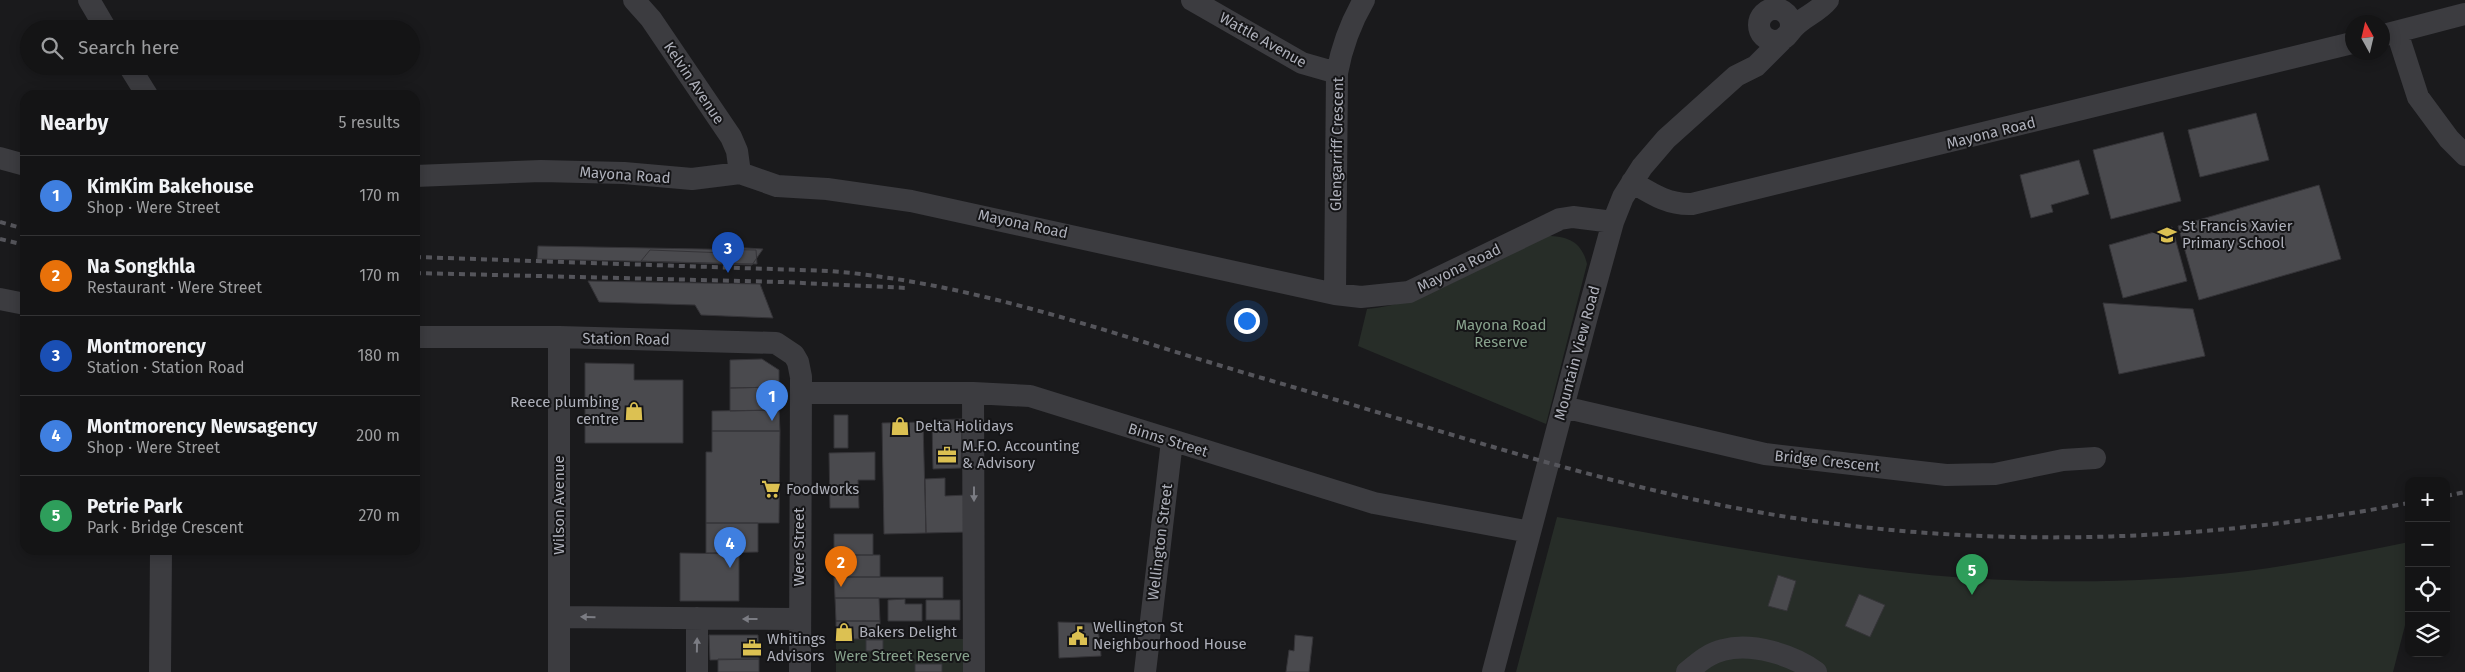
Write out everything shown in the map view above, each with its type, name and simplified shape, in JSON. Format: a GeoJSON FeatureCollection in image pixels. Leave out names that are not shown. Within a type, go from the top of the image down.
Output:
{"type":"FeatureCollection","features":[{"type":"Feature","properties":{"kind":"street"},"geometry":{"type":"LineString","coordinates":[[89,0],[101,20]]}},
{"type":"Feature","properties":{"kind":"street","name":"Kelvin Avenue"},"geometry":{"type":"LineString","coordinates":[[634,0],[651,19],[731,137],[737,151],[740,173]]}},
{"type":"Feature","properties":{"kind":"street","name":"Wattle Avenue"},"geometry":{"type":"LineString","coordinates":[[1192,0],[1302,63],[1337,73]]}},
{"type":"Feature","properties":{"kind":"street","name":"Glengarriff Crescent"},"geometry":{"type":"LineString","coordinates":[[1334,294],[1337,73],[1342,46],[1353,18],[1364,0]]}},
{"type":"Feature","properties":{"kind":"street"},"geometry":{"type":"LineString","coordinates":[[1752,0],[1760,26],[1768,39],[1778,41],[1788,34],[1791,22],[1789,17],[1776,7]]}},
{"type":"Feature","properties":{"kind":"street"},"geometry":{"type":"LineString","coordinates":[[1760,26],[1766,12],[1776,7],[1797,6],[1808,0]]}},
{"type":"Feature","properties":{"kind":"street","name":"Mountain View Road"},"geometry":{"type":"LineString","coordinates":[[1493,672],[1613,222],[1632,182],[1666,139],[1736,76],[1756,66],[1800,19],[1818,9],[1828,0]]}},
{"type":"Feature","properties":{"kind":"street"},"geometry":{"type":"LineString","coordinates":[[2465,14],[2390,34],[2418,97],[2449,139],[2465,155]]}},
{"type":"Feature","properties":{"kind":"street","name":"Mountain View Road"},"geometry":{"type":"LineString","coordinates":[[1736,76],[1740,65],[1754,46],[1760,26]]}},
{"type":"Feature","properties":{"kind":"street","name":"Mayona Road"},"geometry":{"type":"LineString","coordinates":[[1632,182],[1664,201],[1678,205],[1692,204],[2345,45]]}},
{"type":"Feature","properties":{"kind":"street"},"geometry":{"type":"LineString","coordinates":[[135,75],[144,90]]}},
{"type":"Feature","properties":{"kind":"street"},"geometry":{"type":"LineString","coordinates":[[0,158],[20,164]]}},
{"type":"Feature","properties":{"kind":"street","name":"Mayona Road"},"geometry":{"type":"LineString","coordinates":[[420,176],[541,171],[624,173],[692,179],[740,173],[777,186],[827,189],[911,201],[1334,294],[1361,297],[1409,292],[1560,219],[1573,217],[1613,222]]}},
{"type":"Feature","properties":{"kind":"street"},"geometry":{"type":"LineString","coordinates":[[0,299],[20,303]]}},
{"type":"Feature","properties":{"kind":"street","name":"Station Road"},"geometry":{"type":"LineString","coordinates":[[420,337],[559,337],[776,343],[788,350],[798,362],[801,377],[801,393]]}},
{"type":"Feature","properties":{"kind":"street","name":"Wilson Avenue"},"geometry":{"type":"LineString","coordinates":[[559,337],[559,672]]}},
{"type":"Feature","properties":{"kind":"street","name":"Binns Street"},"geometry":{"type":"LineString","coordinates":[[801,393],[973,393],[1030,396],[1374,503],[1530,532]]}},
{"type":"Feature","properties":{"kind":"street","name":"Were Street"},"geometry":{"type":"LineString","coordinates":[[800,672],[801,393]]}},
{"type":"Feature","properties":{"kind":"street"},"geometry":{"type":"LineString","coordinates":[[973,393],[974,672]]}},
{"type":"Feature","properties":{"kind":"street","name":"Bridge Crescent"},"geometry":{"type":"LineString","coordinates":[[1563,407],[1765,454],[1946,475],[1995,474],[2063,460],[2095,458]]}},
{"type":"Feature","properties":{"kind":"street","name":"Wellington Street"},"geometry":{"type":"LineString","coordinates":[[1145,672],[1172,441]]}},
{"type":"Feature","properties":{"kind":"street"},"geometry":{"type":"LineString","coordinates":[[160,555],[160,672]]}},
{"type":"Feature","properties":{"kind":"street"},"geometry":{"type":"LineString","coordinates":[[559,617],[799,619]]}},
{"type":"Feature","properties":{"kind":"street"},"geometry":{"type":"LineString","coordinates":[[697,618],[697,672]]}},
{"type":"Feature","properties":{"kind":"street"},"geometry":{"type":"LineString","coordinates":[[1687,672],[1709,656],[1734,647],[1765,651],[1792,659],[1816,672]]}},
{"type":"Feature","properties":{"kind":"green space","name":"Mayona Road Reserve"},"geometry":{"type":"Polygon","coordinates":[[[1547,236],[1568,239],[1578,245],[1585,256],[1587,264],[1546,424],[1358,346],[1367,309],[1393,305],[1417,298],[1547,236]]]}},
{"type":"Feature","properties":{"kind":"green space"},"geometry":{"type":"Polygon","coordinates":[[[1557,517],[1755,552],[1854,566],[1954,577],[2027,581],[2138,580],[2211,575],[2288,565],[2405,543],[2405,626],[2393,672],[1516,672],[1557,517]]]}},
{"type":"Feature","properties":{"kind":"green space","name":"Were Street Reserve"},"geometry":{"type":"Polygon","coordinates":[[[836,639],[967,639],[967,672],[836,672],[836,639]]]}},
{"type":"Feature","properties":{"kind":"building"},"geometry":{"type":"Polygon","coordinates":[[[2256,113],[2269,160],[2200,177],[2188,130],[2256,113]]]}},
{"type":"Feature","properties":{"kind":"building"},"geometry":{"type":"Polygon","coordinates":[[[2163,132],[2181,201],[2111,219],[2093,150],[2163,132]]]}},
{"type":"Feature","properties":{"kind":"building"},"geometry":{"type":"Polygon","coordinates":[[[2079,160],[2089,194],[2051,205],[2053,212],[2031,218],[2020,175],[2079,160]]]}},
{"type":"Feature","properties":{"kind":"building"},"geometry":{"type":"Polygon","coordinates":[[[2319,185],[2341,259],[2199,300],[2178,226],[2319,185]]]}},
{"type":"Feature","properties":{"kind":"building"},"geometry":{"type":"Polygon","coordinates":[[[2172,227],[2187,281],[2123,298],[2109,245],[2172,227]]]}},
{"type":"Feature","properties":{"kind":"building"},"geometry":{"type":"Polygon","coordinates":[[[538,246],[756,250],[757,264],[537,259],[538,246]]]}},
{"type":"Feature","properties":{"kind":"building"},"geometry":{"type":"Polygon","coordinates":[[[729,247],[763,249],[752,265],[641,261],[650,250],[725,253],[729,247]]]}},
{"type":"Feature","properties":{"kind":"building"},"geometry":{"type":"Polygon","coordinates":[[[588,281],[760,284],[773,318],[701,315],[695,305],[599,302],[588,281]]]}},
{"type":"Feature","properties":{"kind":"building"},"geometry":{"type":"Polygon","coordinates":[[[2103,303],[2193,309],[2205,356],[2119,374],[2103,303]]]}},
{"type":"Feature","properties":{"kind":"building"},"geometry":{"type":"Polygon","coordinates":[[[762,359],[779,370],[779,387],[730,388],[730,360],[762,359]]]}},
{"type":"Feature","properties":{"kind":"building","name":"Reece plumbing centre"},"geometry":{"type":"Polygon","coordinates":[[[585,363],[634,364],[634,380],[683,380],[683,443],[585,443],[585,363]]]}},
{"type":"Feature","properties":{"kind":"building"},"geometry":{"type":"Polygon","coordinates":[[[779,387],[779,410],[730,411],[730,388],[779,387]]]}},
{"type":"Feature","properties":{"kind":"building"},"geometry":{"type":"Polygon","coordinates":[[[779,410],[780,431],[712,431],[712,411],[779,410]]]}},
{"type":"Feature","properties":{"kind":"building"},"geometry":{"type":"Polygon","coordinates":[[[834,415],[848,415],[848,448],[834,448],[834,415]]]}},
{"type":"Feature","properties":{"kind":"building","name":"M.F.O. Accounting & Advisory"},"geometry":{"type":"Polygon","coordinates":[[[962,419],[961,468],[933,469],[932,420],[962,419]]]}},
{"type":"Feature","properties":{"kind":"building"},"geometry":{"type":"Polygon","coordinates":[[[923,422],[926,533],[884,534],[882,423],[923,422]]]}},
{"type":"Feature","properties":{"kind":"building"},"geometry":{"type":"Polygon","coordinates":[[[712,431],[780,431],[779,523],[706,523],[706,452],[712,452],[712,431]]]}},
{"type":"Feature","properties":{"kind":"building"},"geometry":{"type":"Polygon","coordinates":[[[875,452],[875,480],[858,480],[859,508],[830,508],[829,453],[875,452]]]}},
{"type":"Feature","properties":{"kind":"building"},"geometry":{"type":"Polygon","coordinates":[[[945,478],[945,496],[966,495],[967,532],[926,533],[925,479],[945,478]]]}},
{"type":"Feature","properties":{"kind":"building"},"geometry":{"type":"Polygon","coordinates":[[[706,523],[758,523],[758,552],[706,553],[706,523]]]}},
{"type":"Feature","properties":{"kind":"building"},"geometry":{"type":"Polygon","coordinates":[[[834,534],[873,534],[873,555],[834,555],[834,534]]]}},
{"type":"Feature","properties":{"kind":"building"},"geometry":{"type":"Polygon","coordinates":[[[680,553],[739,554],[739,601],[680,601],[680,553]]]}},
{"type":"Feature","properties":{"kind":"building"},"geometry":{"type":"Polygon","coordinates":[[[834,555],[880,555],[880,577],[834,577],[834,555]]]}},
{"type":"Feature","properties":{"kind":"building"},"geometry":{"type":"Polygon","coordinates":[[[1778,575],[1796,581],[1787,611],[1768,606],[1778,575]]]}},
{"type":"Feature","properties":{"kind":"building"},"geometry":{"type":"Polygon","coordinates":[[[834,577],[943,577],[943,598],[835,598],[834,577]]]}},
{"type":"Feature","properties":{"kind":"building"},"geometry":{"type":"Polygon","coordinates":[[[1859,594],[1885,605],[1870,637],[1845,626],[1859,594]]]}},
{"type":"Feature","properties":{"kind":"building"},"geometry":{"type":"Polygon","coordinates":[[[835,598],[879,598],[880,621],[836,621],[835,598]]]}},
{"type":"Feature","properties":{"kind":"building"},"geometry":{"type":"Polygon","coordinates":[[[905,599],[905,604],[922,604],[922,621],[888,621],[888,600],[905,599]]]}},
{"type":"Feature","properties":{"kind":"building"},"geometry":{"type":"Polygon","coordinates":[[[926,600],[960,600],[960,620],[926,620],[926,600]]]}},
{"type":"Feature","properties":{"kind":"building"},"geometry":{"type":"Polygon","coordinates":[[[836,621],[880,621],[880,639],[836,639],[836,621]]]}},
{"type":"Feature","properties":{"kind":"building","name":"Wellington St Neighbourhood House"},"geometry":{"type":"Polygon","coordinates":[[[1058,622],[1096,623],[1101,656],[1059,658],[1058,622]]]}},
{"type":"Feature","properties":{"kind":"building"},"geometry":{"type":"Polygon","coordinates":[[[709,635],[758,635],[759,659],[710,660],[709,635]]]}},
{"type":"Feature","properties":{"kind":"building"},"geometry":{"type":"Polygon","coordinates":[[[1295,635],[1313,637],[1309,672],[1286,672],[1289,650],[1294,651],[1295,635]]]}},
{"type":"Feature","properties":{"kind":"building"},"geometry":{"type":"Polygon","coordinates":[[[866,640],[883,640],[883,651],[866,651],[866,640]]]}},
{"type":"Feature","properties":{"kind":"building"},"geometry":{"type":"Polygon","coordinates":[[[718,659],[759,659],[759,672],[718,672],[718,659]]]}},
{"type":"Feature","properties":{"kind":"building"},"geometry":{"type":"Polygon","coordinates":[[[915,664],[942,664],[942,672],[915,672],[915,664]]]}},
{"type":"Feature","properties":{"kind":"railway"},"geometry":{"type":"LineString","coordinates":[[0,222],[20,228]]}},
{"type":"Feature","properties":{"kind":"railway"},"geometry":{"type":"LineString","coordinates":[[0,239],[20,244]]}},
{"type":"Feature","properties":{"kind":"railway"},"geometry":{"type":"LineString","coordinates":[[420,257],[830,271],[885,277],[940,287],[995,299],[1102,329],[1476,442],[1637,486],[1692,499],[1781,516],[1871,528],[1960,535],[2050,537],[2140,535],[2230,529],[2320,518],[2405,504]]}},
{"type":"Feature","properties":{"kind":"railway"},"geometry":{"type":"LineString","coordinates":[[420,273],[782,282],[907,288]]}},
{"type":"Feature","properties":{"kind":"railway"},"geometry":{"type":"LineString","coordinates":[[2450,495],[2465,492]]}},
{"type":"Feature","properties":{"kind":"place","name":"St Francis Xavier Primary School"},"geometry":{"type":"Point","coordinates":[2167,235]}},
{"type":"Feature","properties":{"kind":"place","name":"Montmorency"},"geometry":{"type":"Point","coordinates":[728,273]}},
{"type":"Feature","properties":{"kind":"place","name":"Reece plumbing centre"},"geometry":{"type":"Point","coordinates":[634,411]}},
{"type":"Feature","properties":{"kind":"place","name":"KimKim Bakehouse"},"geometry":{"type":"Point","coordinates":[772,421]}},
{"type":"Feature","properties":{"kind":"place","name":"Delta Holidays"},"geometry":{"type":"Point","coordinates":[900,426]}},
{"type":"Feature","properties":{"kind":"place","name":"M.F.O. Accounting & Advisory"},"geometry":{"type":"Point","coordinates":[947,455]}},
{"type":"Feature","properties":{"kind":"place","name":"Foodworks"},"geometry":{"type":"Point","coordinates":[771,489]}},
{"type":"Feature","properties":{"kind":"place","name":"Montmorency Newsagency"},"geometry":{"type":"Point","coordinates":[730,568]}},
{"type":"Feature","properties":{"kind":"place","name":"Na Songkhla"},"geometry":{"type":"Point","coordinates":[841,587]}},
{"type":"Feature","properties":{"kind":"place","name":"Petrie Park"},"geometry":{"type":"Point","coordinates":[1972,595]}},
{"type":"Feature","properties":{"kind":"place","name":"Bakers Delight"},"geometry":{"type":"Point","coordinates":[844,632]}},
{"type":"Feature","properties":{"kind":"place","name":"Wellington St Neighbourhood House"},"geometry":{"type":"Point","coordinates":[1078,636]}},
{"type":"Feature","properties":{"kind":"place","name":"Whitings Advisors"},"geometry":{"type":"Point","coordinates":[752,648]}}]}
